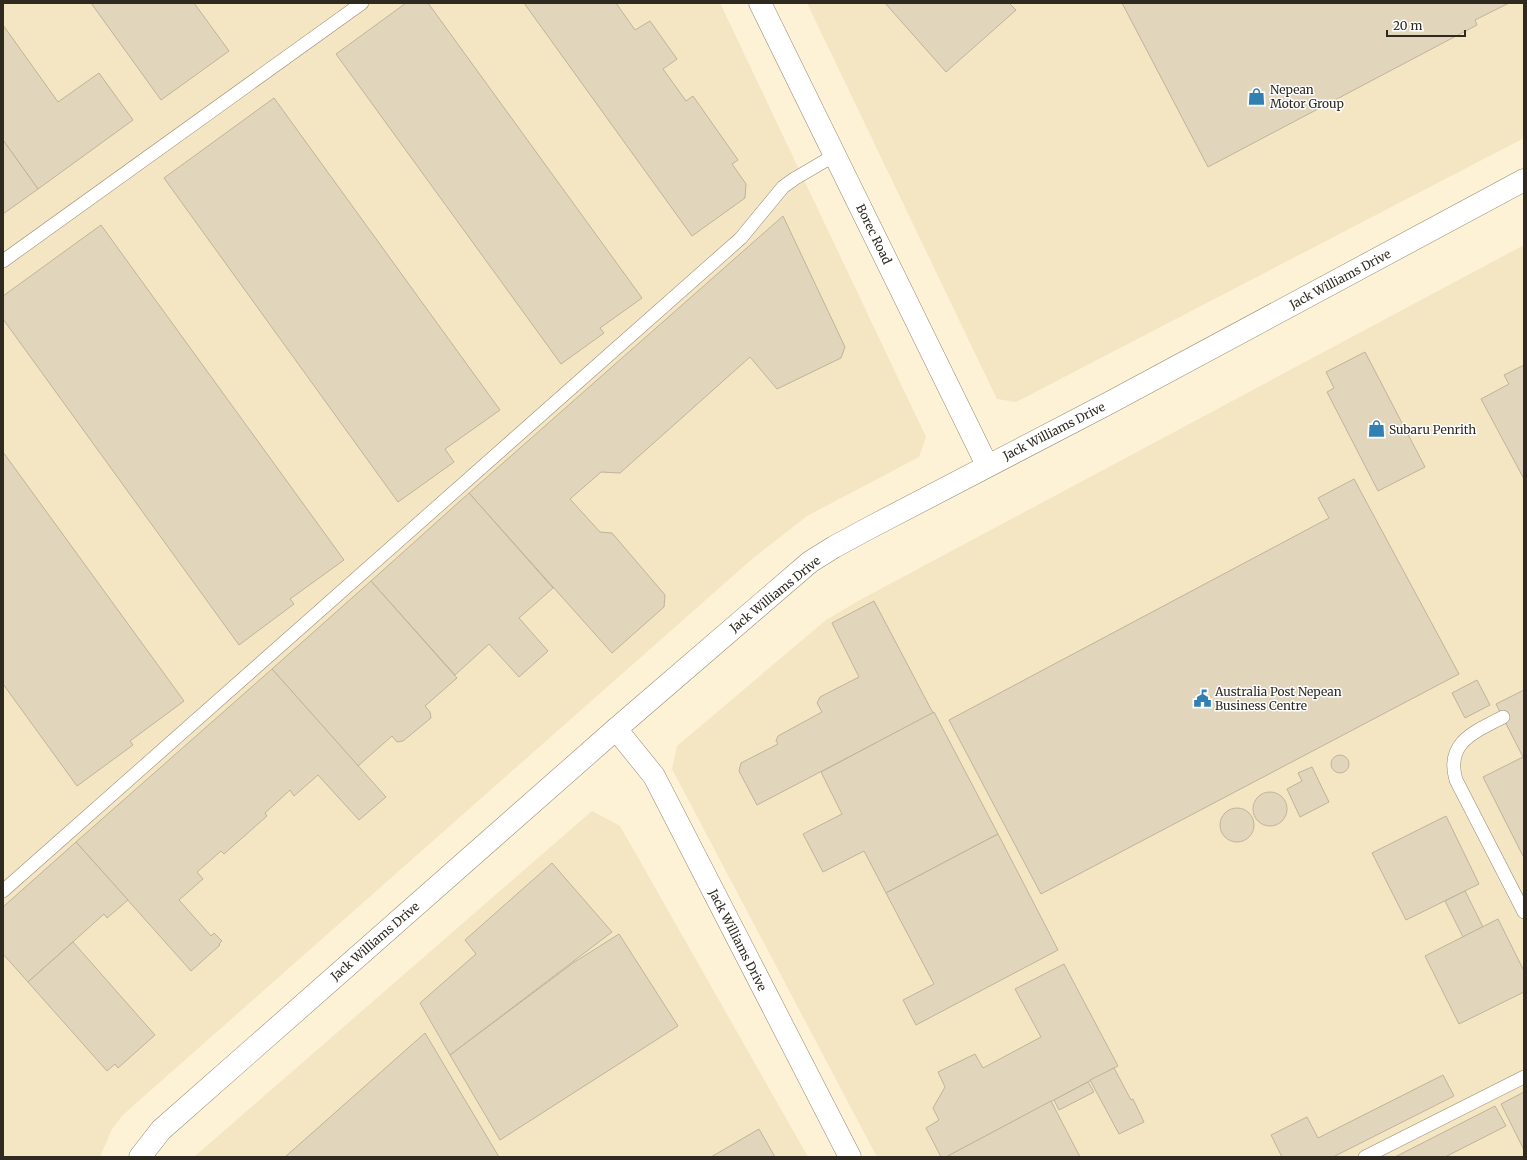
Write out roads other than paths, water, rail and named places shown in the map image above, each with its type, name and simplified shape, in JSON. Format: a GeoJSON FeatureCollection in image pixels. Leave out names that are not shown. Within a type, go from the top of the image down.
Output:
{"type":"FeatureCollection","features":[{"type":"Feature","properties":{"kind":"street","name":"Borec Road"},"geometry":{"type":"LineString","coordinates":[[760,3],[987,465]]}},
{"type":"Feature","properties":{"kind":"street","name":"Jack Williams Drive"},"geometry":{"type":"LineString","coordinates":[[140,1157],[161,1130],[616,729],[810,562],[865,530],[1142,385],[1524,180]]}},
{"type":"Feature","properties":{"kind":"street","name":"Jack Williams Drive"},"geometry":{"type":"LineString","coordinates":[[616,729],[654,776],[850,1157]]}},
{"type":"Feature","properties":{"kind":"lane"},"geometry":{"type":"LineString","coordinates":[[3,261],[362,3]]}},
{"type":"Feature","properties":{"kind":"lane"},"geometry":{"type":"LineString","coordinates":[[3,891],[741,238],[783,187],[835,155]]}},
{"type":"Feature","properties":{"kind":"lane"},"geometry":{"type":"LineString","coordinates":[[1503,717],[1474,732],[1460,743],[1454,758],[1454,773],[1456,780],[1524,912]]}},
{"type":"Feature","properties":{"kind":"lane"},"geometry":{"type":"LineString","coordinates":[[1365,1157],[1524,1077]]}},
{"type":"Feature","properties":{"kind":"place","name":"Nepean Motor Group"},"geometry":{"type":"Point","coordinates":[1257,96]}},
{"type":"Feature","properties":{"kind":"place","name":"Subaru Penrith"},"geometry":{"type":"Point","coordinates":[1376,429]}},
{"type":"Feature","properties":{"kind":"place","name":"Australia Post Nepean Business Centre"},"geometry":{"type":"Point","coordinates":[1202,698]}}]}
